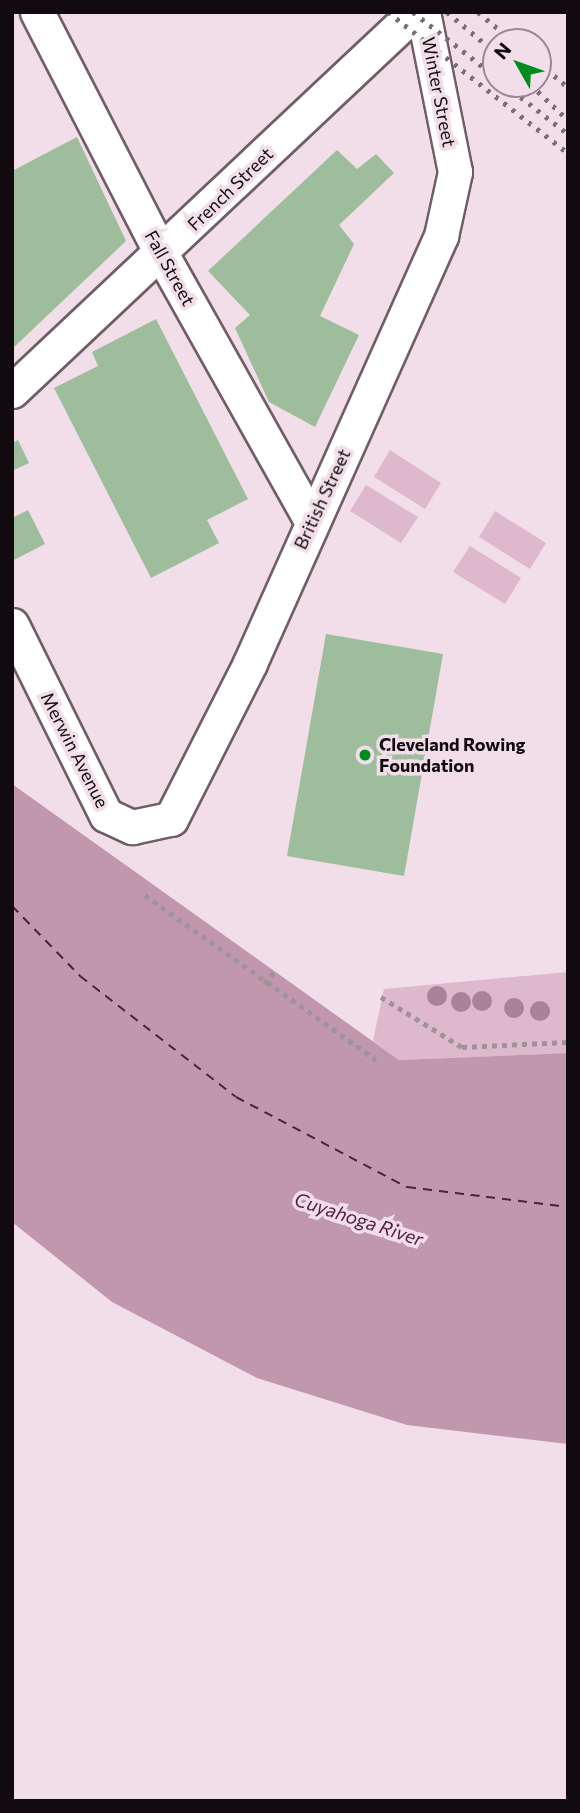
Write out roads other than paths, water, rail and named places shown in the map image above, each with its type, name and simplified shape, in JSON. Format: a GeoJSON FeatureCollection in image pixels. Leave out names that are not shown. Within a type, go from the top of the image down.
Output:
{"type":"FeatureCollection","features":[{"type":"Feature","properties":{"kind":"street","name":"Fall Street"},"geometry":{"type":"LineString","coordinates":[[37,12],[162,255],[311,520]]}},
{"type":"Feature","properties":{"kind":"street","name":"French Street"},"geometry":{"type":"LineString","coordinates":[[12,391],[162,255],[415,12]]}},
{"type":"Feature","properties":{"kind":"street","name":"Winter Street"},"geometry":{"type":"LineString","coordinates":[[423,12],[455,172]]}},
{"type":"Feature","properties":{"kind":"street","name":"British Street"},"geometry":{"type":"LineString","coordinates":[[171,819],[250,663],[311,520],[441,236],[455,172]]}},
{"type":"Feature","properties":{"kind":"street","name":"Merwin Avenue"},"geometry":{"type":"LineString","coordinates":[[12,625],[106,815],[132,827],[171,819]]}},
{"type":"Feature","properties":{"kind":"water","name":"Cuyahoga River"},"geometry":{"type":"Polygon","coordinates":[[[12,784],[399,1060],[568,1053],[568,1444],[407,1425],[257,1378],[112,1302],[12,1222],[12,784]]]}},
{"type":"Feature","properties":{"kind":"railway"},"geometry":{"type":"LineString","coordinates":[[388,12],[568,153]]}},
{"type":"Feature","properties":{"kind":"railway"},"geometry":{"type":"LineString","coordinates":[[413,12],[482,66]]}},
{"type":"Feature","properties":{"kind":"railway"},"geometry":{"type":"LineString","coordinates":[[447,12],[482,41]]}},
{"type":"Feature","properties":{"kind":"railway"},"geometry":{"type":"LineString","coordinates":[[478,12],[497,28]]}},
{"type":"Feature","properties":{"kind":"railway"},"geometry":{"type":"LineString","coordinates":[[552,74],[568,87]]}},
{"type":"Feature","properties":{"kind":"railway"},"geometry":{"type":"LineString","coordinates":[[522,98],[568,134]]}},
{"type":"Feature","properties":{"kind":"railway"},"geometry":{"type":"LineString","coordinates":[[545,98],[568,120]]}},
{"type":"Feature","properties":{"kind":"place","name":"Cleveland Rowing Foundation"},"geometry":{"type":"Point","coordinates":[365,755]}}]}
